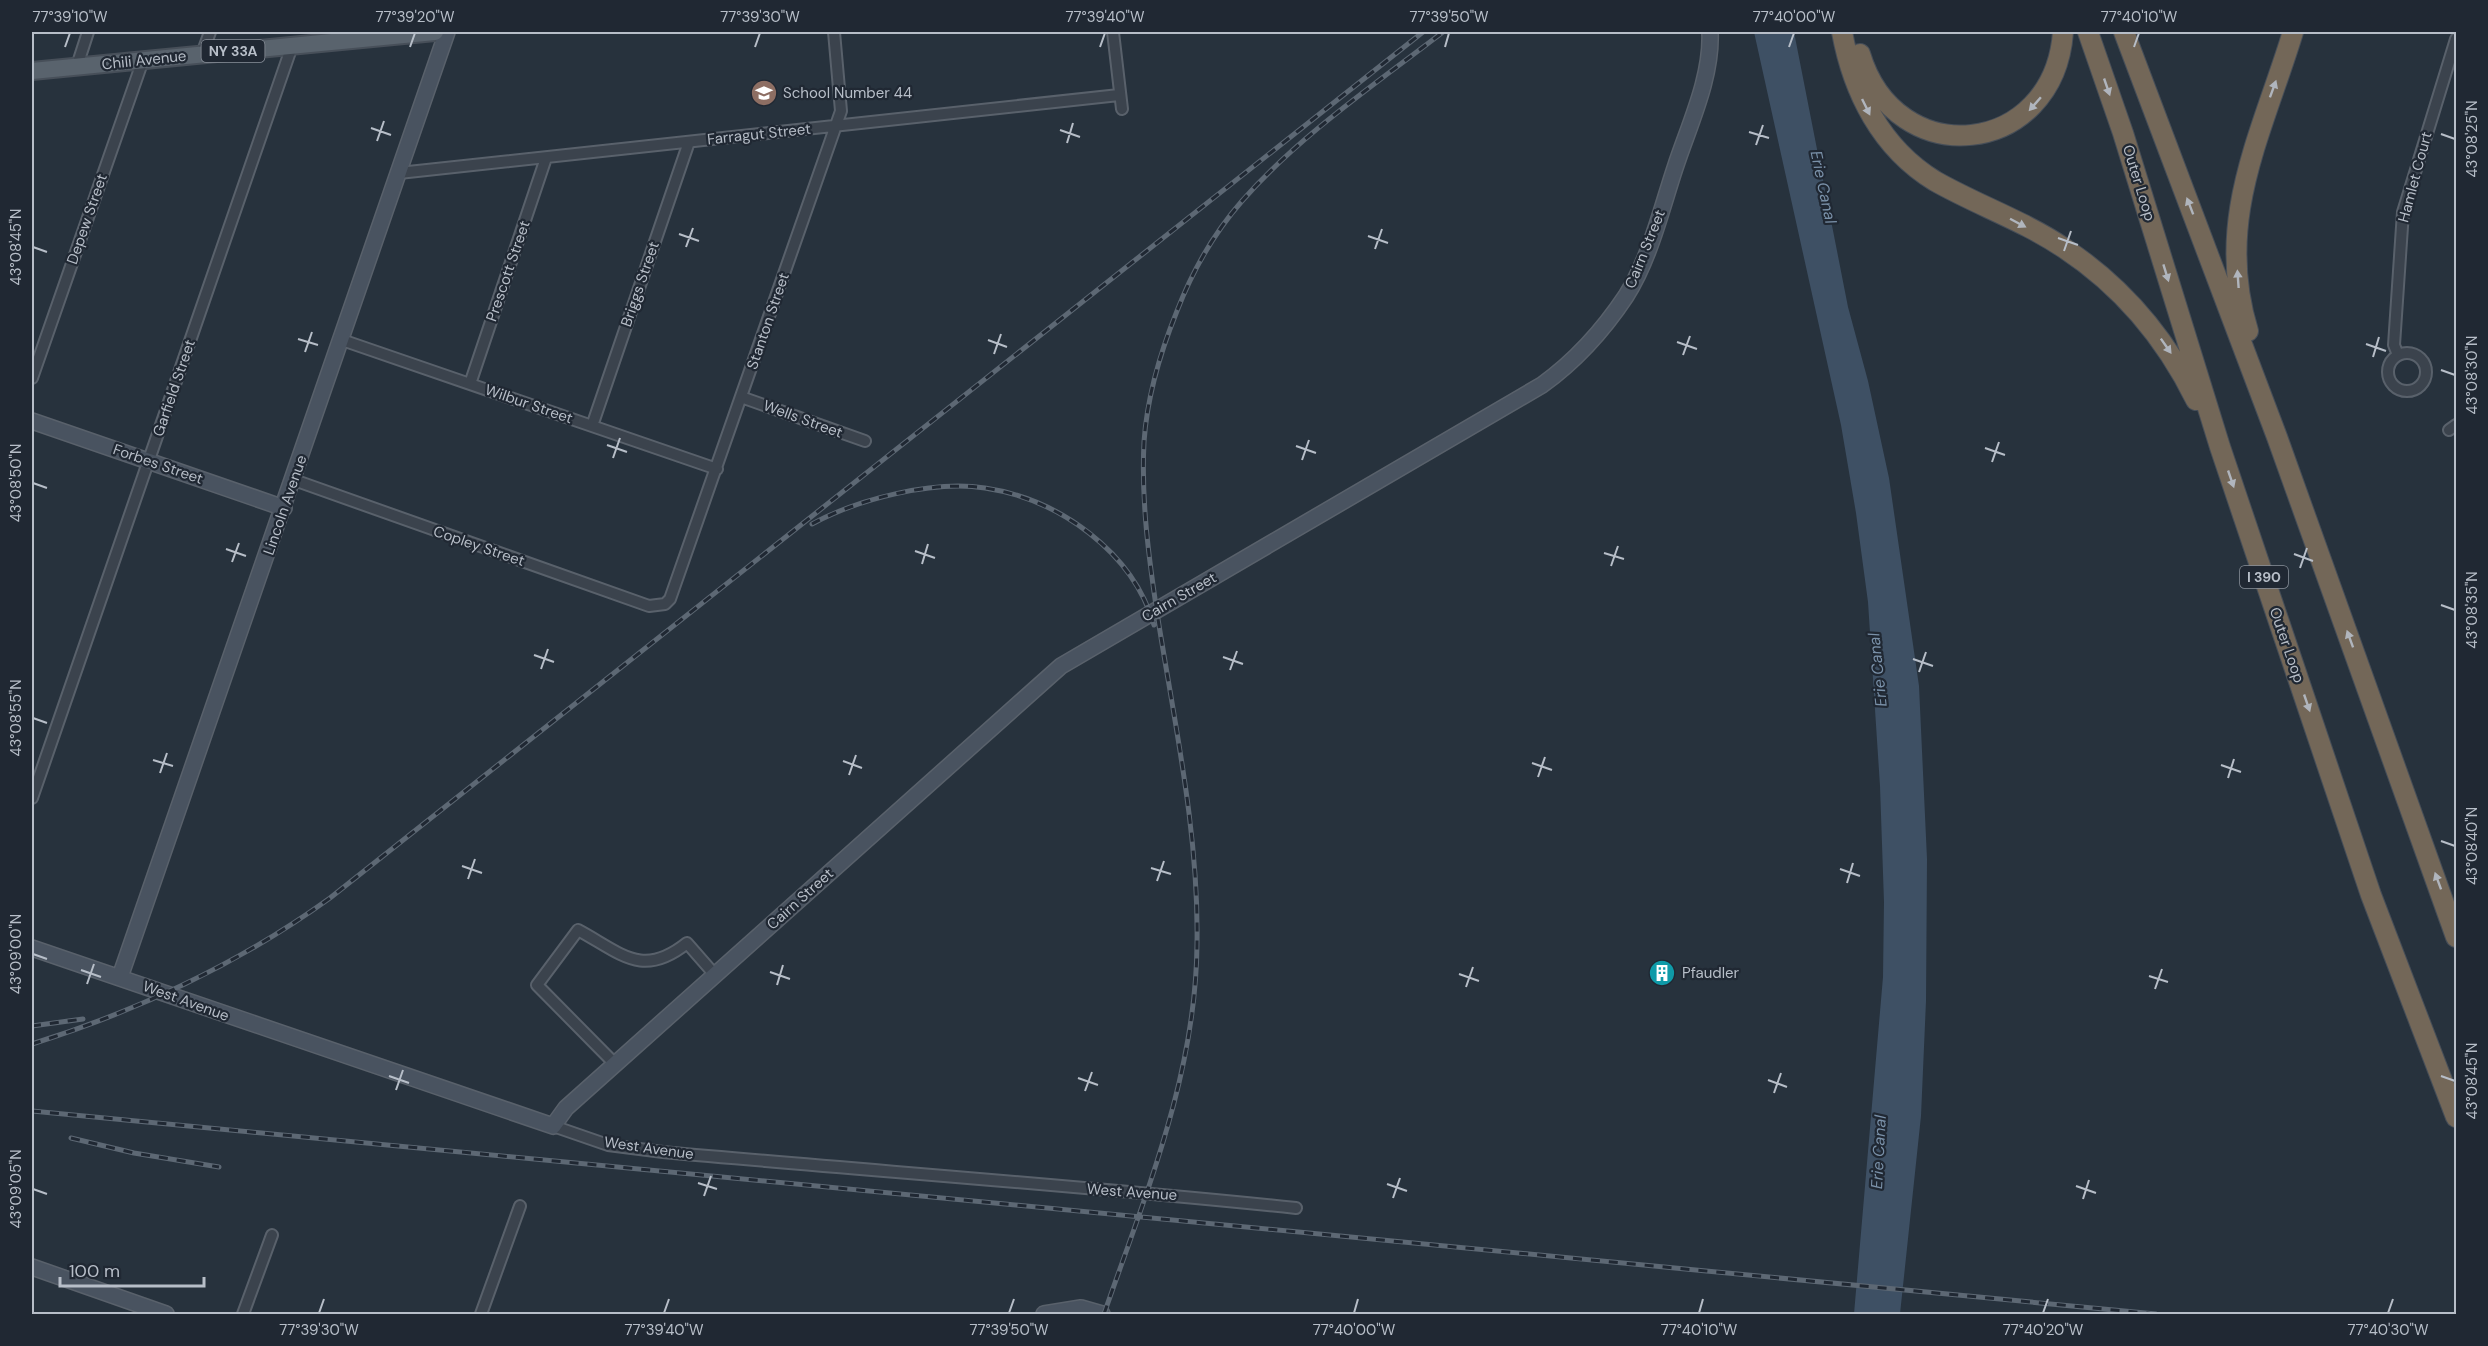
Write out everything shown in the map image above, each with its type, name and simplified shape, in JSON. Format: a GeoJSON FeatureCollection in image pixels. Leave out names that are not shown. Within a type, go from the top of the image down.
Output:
{"type":"FeatureCollection","features":[{"type":"Feature","properties":{"kind":"highway"},"geometry":{"type":"LineString","coordinates":[[1842,32],[1846,53],[1863,100],[1873,120],[1900,152],[1935,180],[2062,246],[2121,292],[2142,313],[2170,352],[2220,447]]}},
{"type":"Feature","properties":{"kind":"highway"},"geometry":{"type":"LineString","coordinates":[[1855,32],[1865,71],[1874,89],[1889,107],[1918,127],[1947,135],[1973,135],[2000,129],[2029,111],[2050,83],[2062,48],[2063,32]]}},
{"type":"Feature","properties":{"kind":"highway","name":"Outer Loop"},"geometry":{"type":"LineString","coordinates":[[2088,32],[2124,133],[2220,447],[2371,895],[2457,1117]]}},
{"type":"Feature","properties":{"kind":"highway"},"geometry":{"type":"LineString","coordinates":[[2124,32],[2277,437],[2457,937]]}},
{"type":"Feature","properties":{"kind":"highway"},"geometry":{"type":"LineString","coordinates":[[2277,437],[2239,291],[2237,226],[2247,168],[2293,32]]}},
{"type":"Feature","properties":{"kind":"main road","name":"Chili Avenue"},"geometry":{"type":"LineString","coordinates":[[32,71],[435,32]]}},
{"type":"Feature","properties":{"kind":"street"},"geometry":{"type":"LineString","coordinates":[[77,66],[88,32]]}},
{"type":"Feature","properties":{"kind":"street"},"geometry":{"type":"LineString","coordinates":[[202,54],[210,32]]}},
{"type":"Feature","properties":{"kind":"street","name":"Lincoln Avenue"},"geometry":{"type":"LineString","coordinates":[[120,978],[447,32]]}},
{"type":"Feature","properties":{"kind":"street","name":"Stanton Street"},"geometry":{"type":"LineString","coordinates":[[665,604],[670,599],[717,469],[836,126],[842,103],[834,32]]}},
{"type":"Feature","properties":{"kind":"street"},"geometry":{"type":"LineString","coordinates":[[1113,32],[1122,109]]}},
{"type":"Feature","properties":{"kind":"street","name":"Cairn Street"},"geometry":{"type":"LineString","coordinates":[[553,1126],[566,1108],[1061,666],[1542,385],[1558,372],[1595,337],[1621,302],[1649,246],[1706,72],[1710,32]]}},
{"type":"Feature","properties":{"kind":"street","name":"Hamlet Court"},"geometry":{"type":"LineString","coordinates":[[2398,355],[2394,345],[2403,213],[2457,39]]}},
{"type":"Feature","properties":{"kind":"street","name":"Garfield Street"},"geometry":{"type":"LineString","coordinates":[[32,798],[292,45]]}},
{"type":"Feature","properties":{"kind":"street","name":"Depew Street"},"geometry":{"type":"LineString","coordinates":[[32,378],[143,60]]}},
{"type":"Feature","properties":{"kind":"street","name":"Farragut Street"},"geometry":{"type":"LineString","coordinates":[[399,173],[1119,95]]}},
{"type":"Feature","properties":{"kind":"street","name":"Briggs Street"},"geometry":{"type":"LineString","coordinates":[[592,426],[689,142]]}},
{"type":"Feature","properties":{"kind":"street","name":"Prescott Street"},"geometry":{"type":"LineString","coordinates":[[470,384],[546,158]]}},
{"type":"Feature","properties":{"kind":"street","name":"Wilbur Street"},"geometry":{"type":"LineString","coordinates":[[342,340],[717,469]]}},
{"type":"Feature","properties":{"kind":"street","name":"Wells Street"},"geometry":{"type":"LineString","coordinates":[[741,397],[865,441]]}},
{"type":"Feature","properties":{"kind":"street","name":"Forbes Street"},"geometry":{"type":"LineString","coordinates":[[32,421],[284,508]]}},
{"type":"Feature","properties":{"kind":"street","name":"Copley Street"},"geometry":{"type":"LineString","coordinates":[[294,480],[650,606],[665,604]]}},
{"type":"Feature","properties":{"kind":"street"},"geometry":{"type":"LineString","coordinates":[[615,1064],[537,985],[578,930],[628,957],[646,962],[664,959],[687,943],[715,975]]}},
{"type":"Feature","properties":{"kind":"street","name":"West Avenue"},"geometry":{"type":"LineString","coordinates":[[32,948],[240,1021],[608,1144],[663,1152],[1296,1208]]}},
{"type":"Feature","properties":{"kind":"street"},"geometry":{"type":"LineString","coordinates":[[480,1314],[520,1206]]}},
{"type":"Feature","properties":{"kind":"street"},"geometry":{"type":"LineString","coordinates":[[243,1314],[272,1235]]}},
{"type":"Feature","properties":{"kind":"street"},"geometry":{"type":"LineString","coordinates":[[32,1267],[166,1314]]}},
{"type":"Feature","properties":{"kind":"street"},"geometry":{"type":"LineString","coordinates":[[1044,1314],[1071,1308],[1102,1314]]}},
{"type":"Feature","properties":{"kind":"water","name":"Erie Canal"},"geometry":{"type":"Polygon","coordinates":[[[1754,32],[1794,32],[1848,307],[1868,381],[1889,478],[1919,686],[1927,859],[1926,1001],[1921,1116],[1900,1314],[1854,1314],[1883,977],[1884,902],[1880,786],[1868,602],[1841,425],[1754,32]]]}},
{"type":"Feature","properties":{"kind":"railway"},"geometry":{"type":"LineString","coordinates":[[32,1044],[110,1016],[187,983],[260,944],[330,898],[1423,32]]}},
{"type":"Feature","properties":{"kind":"railway"},"geometry":{"type":"LineString","coordinates":[[1104,1314],[1152,1178],[1178,1086],[1188,1040],[1197,944],[1197,903],[1190,821],[1155,597],[1145,508],[1144,442],[1155,375],[1183,296],[1213,240],[1242,201],[1264,177],[1312,133],[1443,32]]}},
{"type":"Feature","properties":{"kind":"railway"},"geometry":{"type":"LineString","coordinates":[[812,524],[851,507],[920,489],[965,486],[1013,494],[1065,517],[1111,552],[1129,574],[1144,599],[1154,625]]}},
{"type":"Feature","properties":{"kind":"railway"},"geometry":{"type":"LineString","coordinates":[[32,1026],[83,1019]]}},
{"type":"Feature","properties":{"kind":"railway"},"geometry":{"type":"LineString","coordinates":[[32,1111],[2156,1314]]}},
{"type":"Feature","properties":{"kind":"railway"},"geometry":{"type":"LineString","coordinates":[[71,1138],[134,1153],[219,1167]]}},
{"type":"Feature","properties":{"kind":"place","name":"School Number 44"},"geometry":{"type":"Point","coordinates":[764,93]}},
{"type":"Feature","properties":{"kind":"place","name":"Pfaudler"},"geometry":{"type":"Point","coordinates":[1662,973]}}]}
